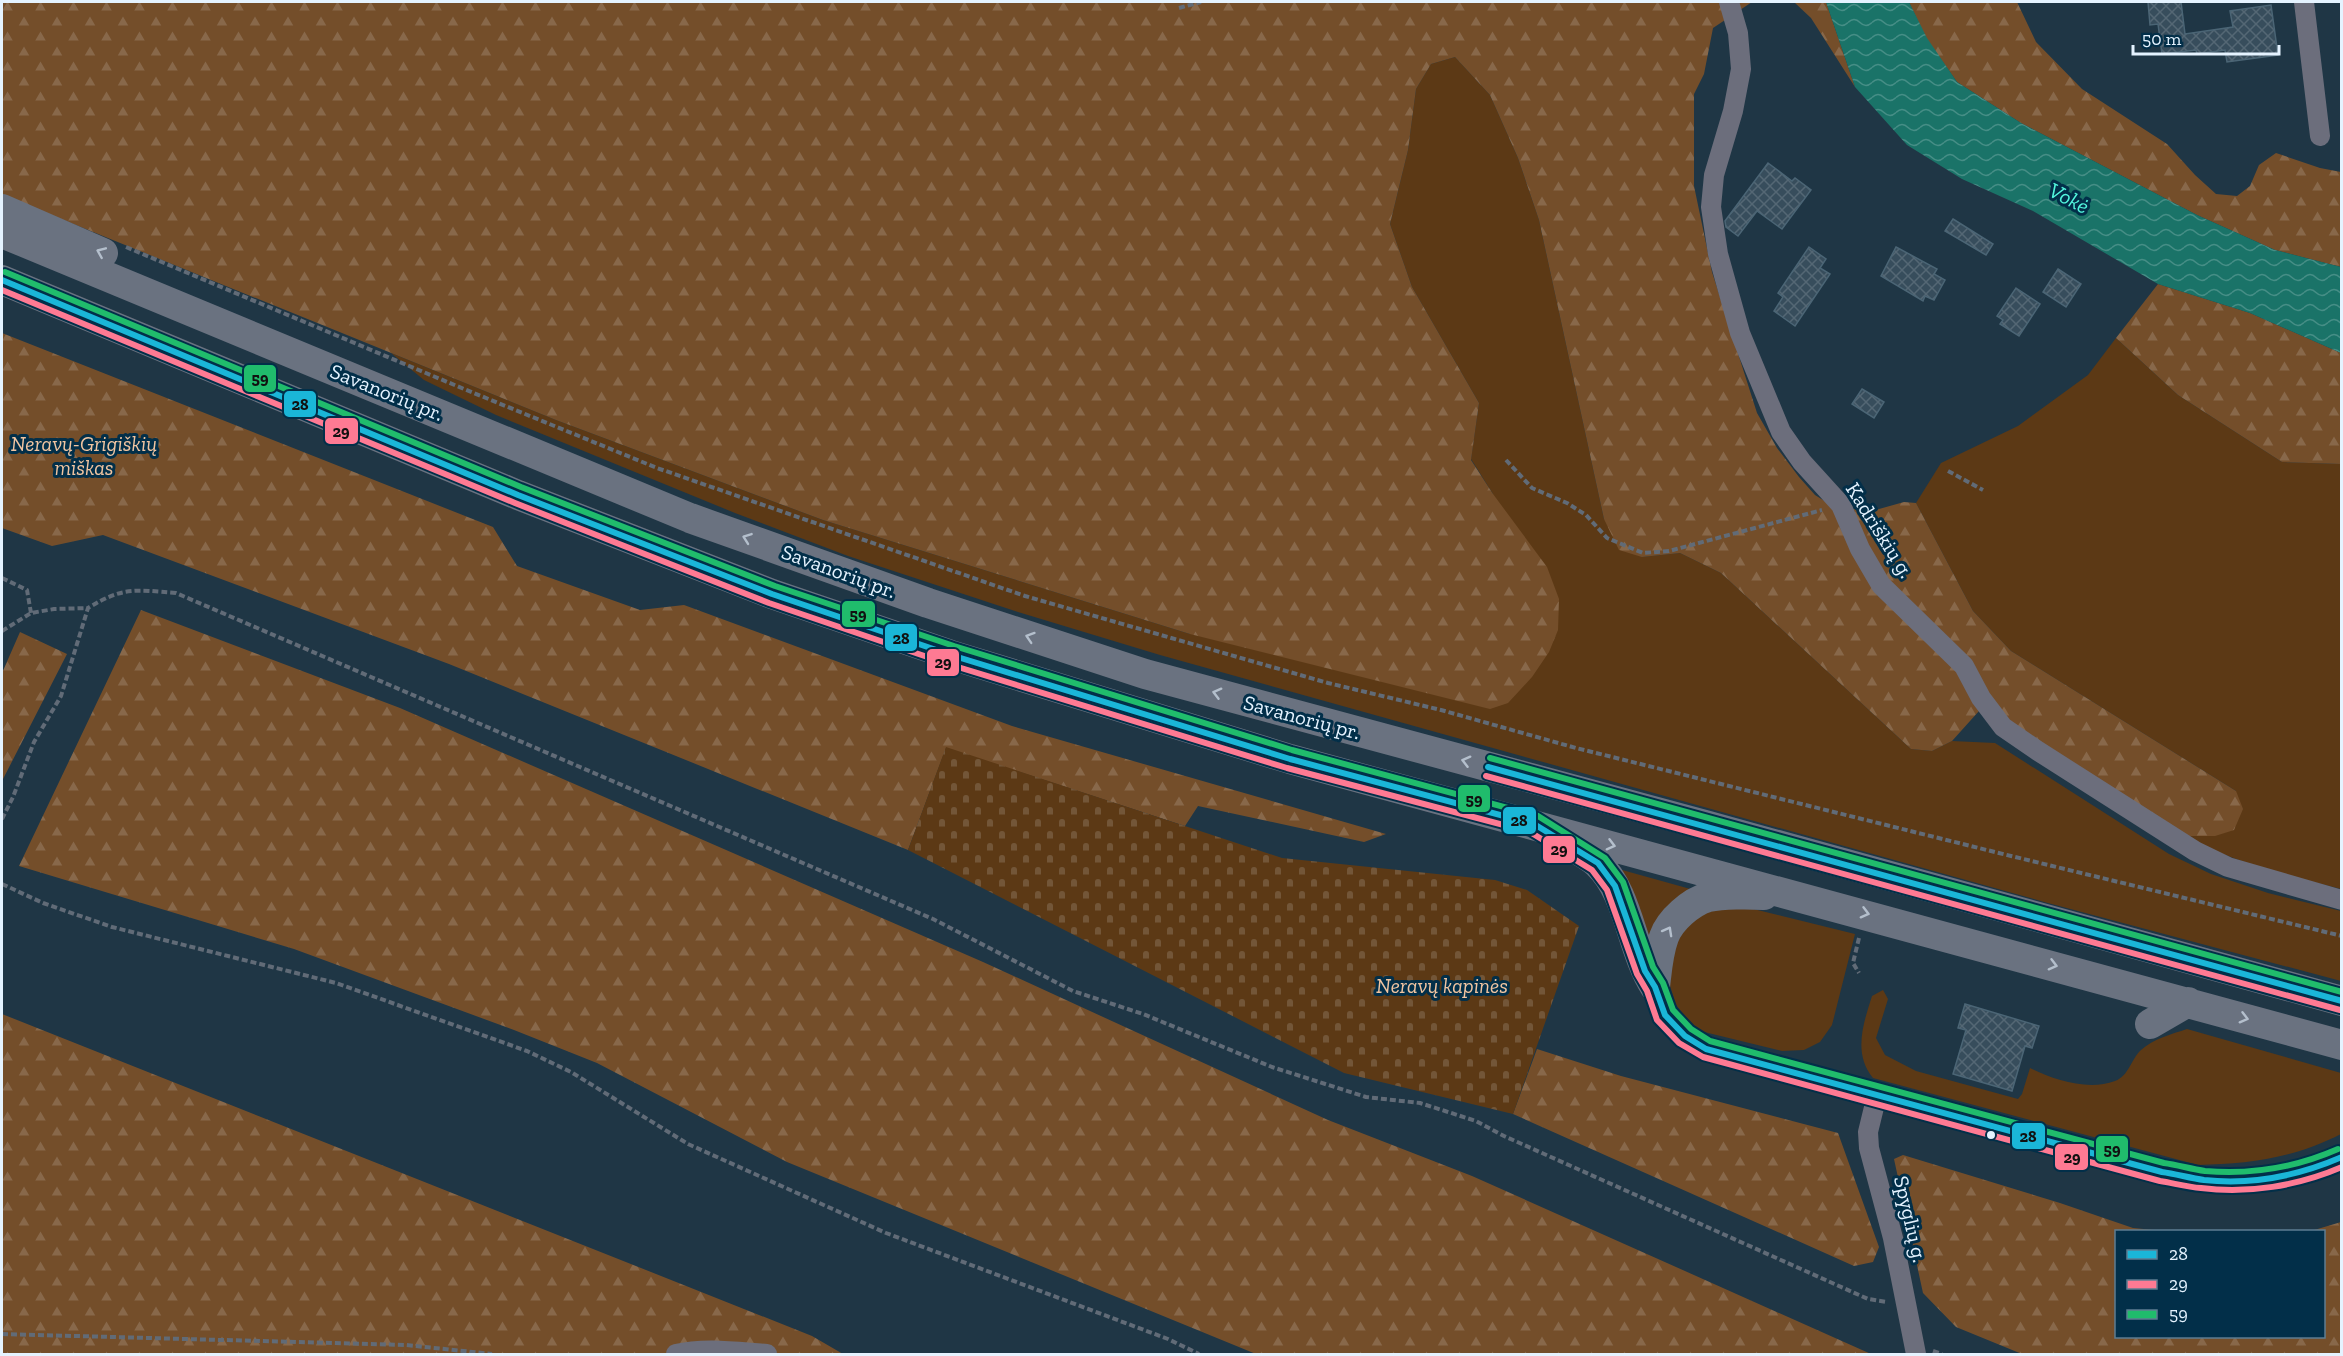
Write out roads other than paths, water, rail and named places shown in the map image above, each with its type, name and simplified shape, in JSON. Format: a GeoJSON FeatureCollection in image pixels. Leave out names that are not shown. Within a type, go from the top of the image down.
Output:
{"type":"FeatureCollection","features":[{"type":"Feature","properties":{"kind":"highway"},"geometry":{"type":"LineString","coordinates":[[2,210],[257,318],[690,518]]}},
{"type":"Feature","properties":{"kind":"highway","name":"Savanorių pr."},"geometry":{"type":"LineString","coordinates":[[2,233],[690,518],[928,603],[1145,674],[1705,825],[2342,1001]]}},
{"type":"Feature","properties":{"kind":"highway"},"geometry":{"type":"LineString","coordinates":[[2,280],[518,495],[772,594],[951,655],[1290,759],[2342,1045]]}},
{"type":"Feature","properties":{"kind":"highway"},"geometry":{"type":"LineString","coordinates":[[1534,824],[1598,863],[1615,886],[1645,971],[1655,987]]}},
{"type":"Feature","properties":{"kind":"highway"},"geometry":{"type":"LineString","coordinates":[[1655,987],[1658,959],[1665,935],[1674,920],[1690,907],[1708,897],[1755,894],[1808,898]]}},
{"type":"Feature","properties":{"kind":"highway"},"geometry":{"type":"LineString","coordinates":[[2150,1024],[2188,1002]]}},
{"type":"Feature","properties":{"kind":"street","name":"Kadriškių g."},"geometry":{"type":"LineString","coordinates":[[1729,2],[1738,33],[1740,69],[1733,111],[1714,175],[1711,207],[1718,254],[1740,333],[1781,432],[1802,462],[1841,505],[1860,549],[1881,585],[1965,666],[1981,698],[2003,727],[2195,851],[2228,867],[2342,900]]}},
{"type":"Feature","properties":{"kind":"street"},"geometry":{"type":"LineString","coordinates":[[2304,2],[2320,136]]}},
{"type":"Feature","properties":{"kind":"street"},"geometry":{"type":"LineString","coordinates":[[1655,987],[1665,1015],[1685,1036],[1706,1049],[2162,1172],[2208,1180],[2253,1180],[2297,1172],[2342,1157]]}},
{"type":"Feature","properties":{"kind":"street","name":"Spyglių g."},"geometry":{"type":"LineString","coordinates":[[1877,1095],[1868,1132],[1869,1148],[1893,1239],[1916,1354]]}},
{"type":"Feature","properties":{"kind":"street"},"geometry":{"type":"LineString","coordinates":[[676,1354],[735,1351],[767,1354]]}},
{"type":"Feature","properties":{"kind":"water","name":"Vokė"},"geometry":{"type":"Polygon","coordinates":[[[1826,2],[1909,2],[1927,38],[1957,82],[2021,123],[2197,215],[2275,250],[2341,267],[2341,353],[2250,313],[2158,284],[2033,211],[1962,179],[1907,145],[1855,87],[1826,2]]]}},
{"type":"Feature","properties":{"kind":"park label","name":"Neravų-Grigiškių miškas"},"geometry":{"type":"Point","coordinates":[84,455]}},
{"type":"Feature","properties":{"kind":"park label","name":"Neravų kapinės"},"geometry":{"type":"Point","coordinates":[1442,985]}}]}
